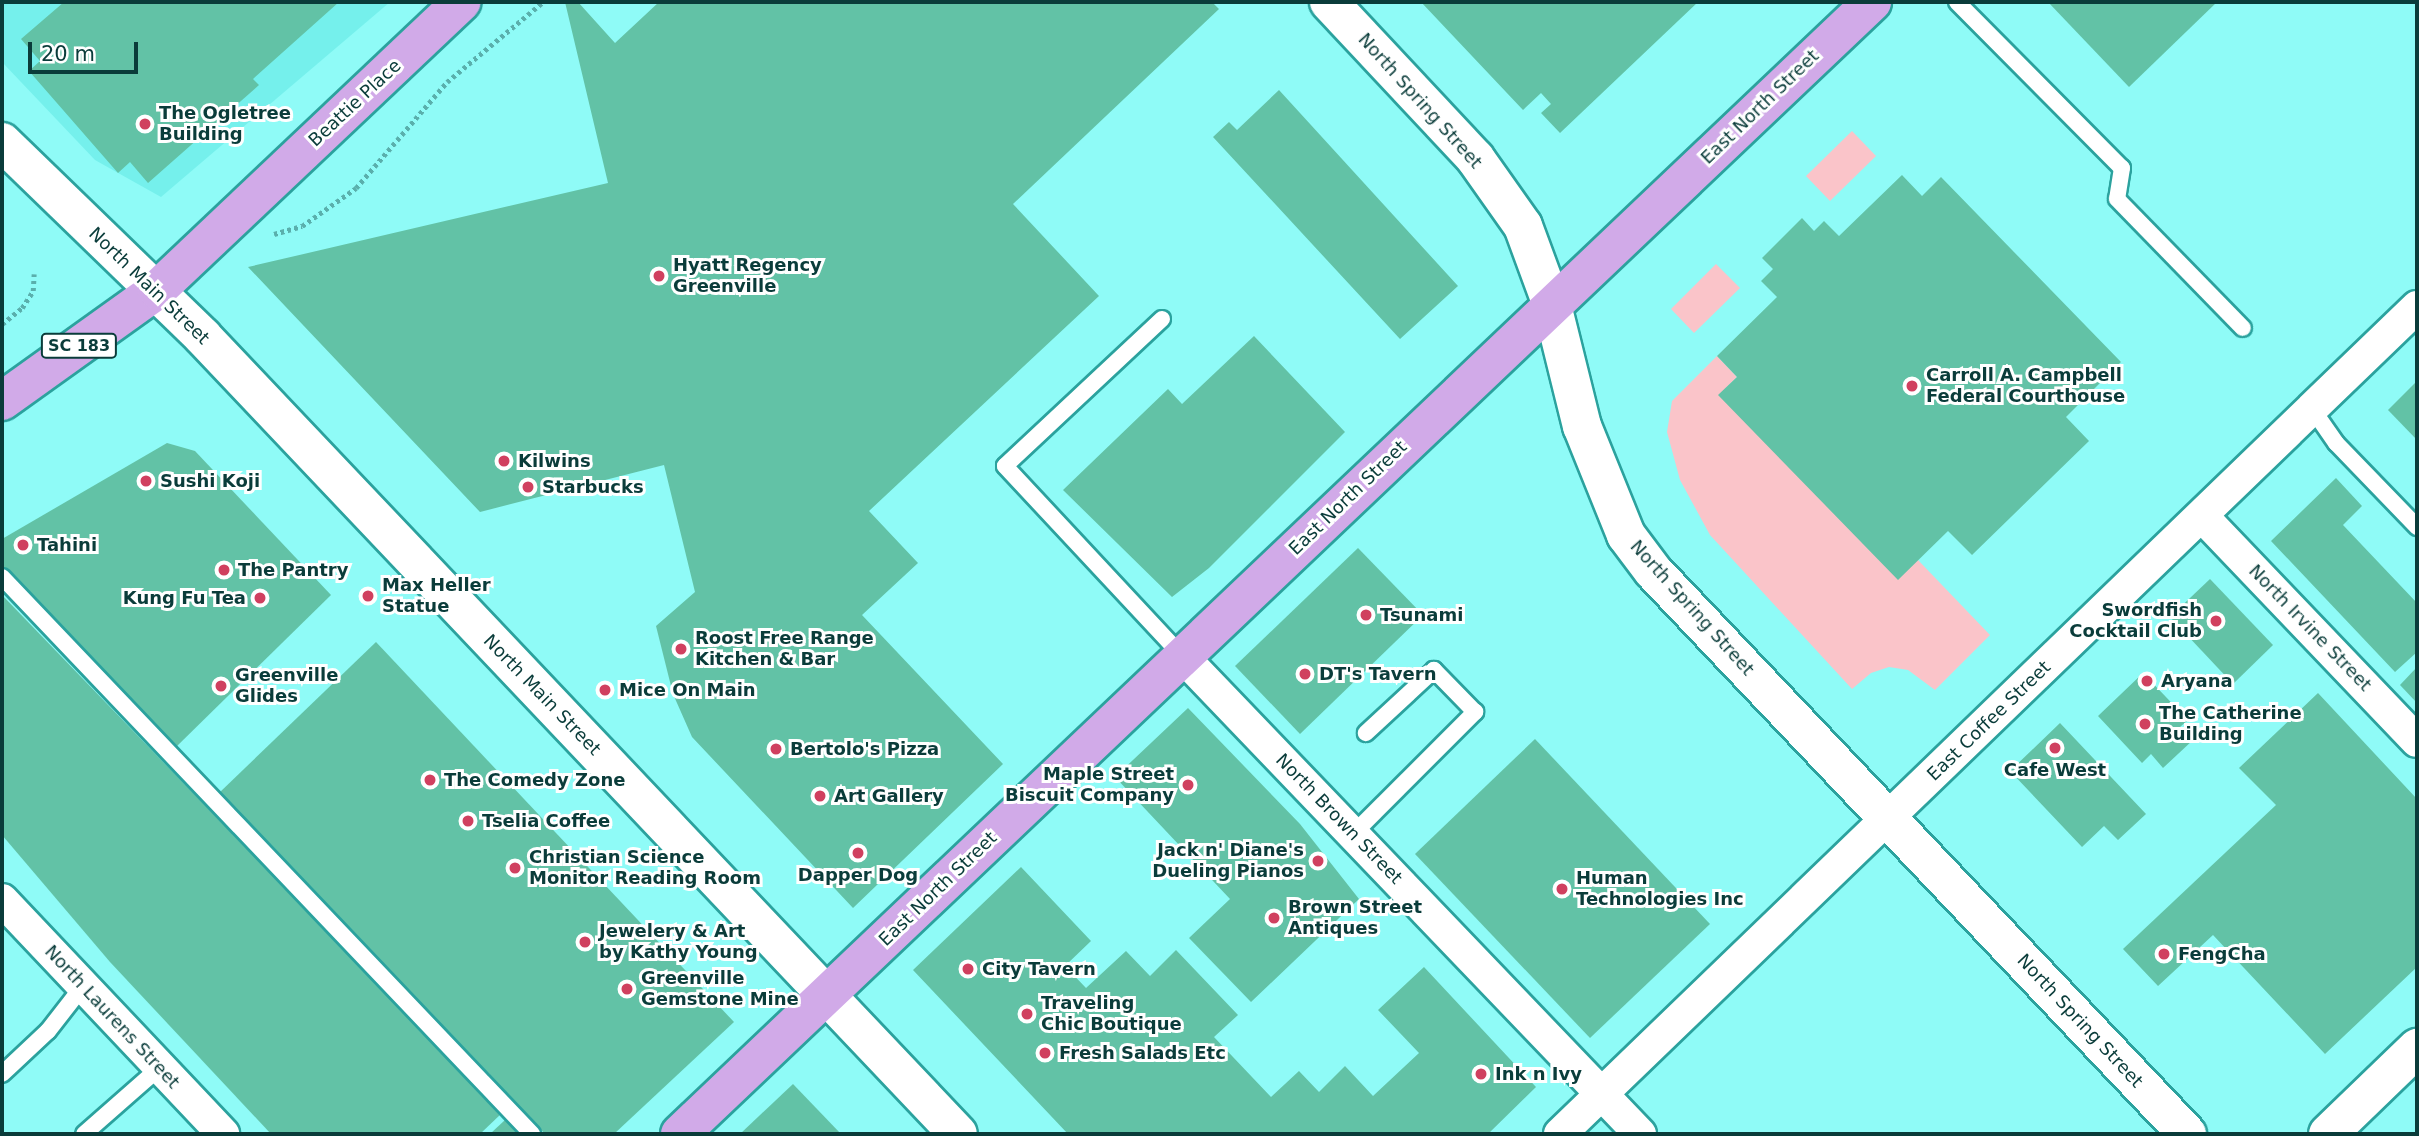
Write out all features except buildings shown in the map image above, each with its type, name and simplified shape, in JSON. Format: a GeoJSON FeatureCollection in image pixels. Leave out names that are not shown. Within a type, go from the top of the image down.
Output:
{"type":"FeatureCollection","features":[{"type":"Feature","properties":{"kind":"main road","name":"Beattie Place"},"geometry":{"type":"LineString","coordinates":[[157,290],[462,2]]}},
{"type":"Feature","properties":{"kind":"main road","name":"East North Street"},"geometry":{"type":"LineString","coordinates":[[680,1134],[1872,2]]}},
{"type":"Feature","properties":{"kind":"main road","name":"SC 183"},"geometry":{"type":"LineString","coordinates":[[2,401],[157,290]]}},
{"type":"Feature","properties":{"kind":"street","name":"North Spring Street"},"geometry":{"type":"LineString","coordinates":[[1329,2],[1475,158],[1523,226],[1552,304],[1582,426],[1626,535],[1653,571],[2187,1134]]}},
{"type":"Feature","properties":{"kind":"street","name":"North Main Street"},"geometry":{"type":"LineString","coordinates":[[2,142],[157,290],[958,1134]]}},
{"type":"Feature","properties":{"kind":"street","name":"East Coffee Street"},"geometry":{"type":"LineString","coordinates":[[1560,1134],[2417,307]]}},
{"type":"Feature","properties":{"kind":"street","name":"North Irvine Street"},"geometry":{"type":"LineString","coordinates":[[2202,516],[2417,741]]}},
{"type":"Feature","properties":{"kind":"street","name":"North Brown Street"},"geometry":{"type":"LineString","coordinates":[[1182,656],[1640,1134]]}},
{"type":"Feature","properties":{"kind":"street","name":"North Laurens Street"},"geometry":{"type":"LineString","coordinates":[[4,906],[223,1134]]}},
{"type":"Feature","properties":{"kind":"street"},"geometry":{"type":"LineString","coordinates":[[2328,1134],[2417,1048]]}},
{"type":"Feature","properties":{"kind":"lane"},"geometry":{"type":"LineString","coordinates":[[1957,2],[2122,168],[2117,199],[2243,328]]}},
{"type":"Feature","properties":{"kind":"lane"},"geometry":{"type":"LineString","coordinates":[[1162,319],[1005,466],[1182,656]]}},
{"type":"Feature","properties":{"kind":"lane"},"geometry":{"type":"LineString","coordinates":[[2311,407],[2336,443],[2417,527]]}},
{"type":"Feature","properties":{"kind":"lane"},"geometry":{"type":"LineString","coordinates":[[2,577],[533,1134]]}},
{"type":"Feature","properties":{"kind":"lane"},"geometry":{"type":"LineString","coordinates":[[1353,834],[1475,712],[1434,670],[1366,733]]}},
{"type":"Feature","properties":{"kind":"lane"},"geometry":{"type":"LineString","coordinates":[[2,1074],[48,1031],[83,986]]}},
{"type":"Feature","properties":{"kind":"lane"},"geometry":{"type":"LineString","coordinates":[[84,1134],[159,1068]]}},
{"type":"Feature","properties":{"kind":"path"},"geometry":{"type":"LineString","coordinates":[[264,241],[302,226],[356,188],[447,82],[543,2]]}},
{"type":"Feature","properties":{"kind":"path"},"geometry":{"type":"LineString","coordinates":[[2,324],[22,309],[33,292],[34,274]]}},
{"type":"Feature","properties":{"kind":"shaded area","name":"The Ogletree Building"},"geometry":{"type":"Polygon","coordinates":[[[2,2],[390,2],[161,197],[95,160],[2,62],[2,2]]]}},
{"type":"Feature","properties":{"kind":"shaded area"},"geometry":{"type":"Polygon","coordinates":[[[1852,131],[1876,156],[1830,201],[1806,176],[1852,131]]]}},
{"type":"Feature","properties":{"kind":"shaded area"},"geometry":{"type":"Polygon","coordinates":[[[1716,264],[1740,288],[1694,333],[1671,309],[1716,264]]]}},
{"type":"Feature","properties":{"kind":"shaded area"},"geometry":{"type":"Polygon","coordinates":[[[1717,356],[1737,377],[1719,395],[1918,560],[1990,635],[1935,690],[1908,670],[1889,667],[1871,673],[1852,689],[1710,535],[1680,480],[1667,432],[1672,401],[1717,356]]]}},
{"type":"Feature","properties":{"kind":"place","name":"The Ogletree Building"},"geometry":{"type":"Point","coordinates":[145,124]}},
{"type":"Feature","properties":{"kind":"place","name":"Hyatt Regency Greenville"},"geometry":{"type":"Point","coordinates":[659,276]}},
{"type":"Feature","properties":{"kind":"place","name":"Carroll A. Campbell Federal Courthouse"},"geometry":{"type":"Point","coordinates":[1912,386]}},
{"type":"Feature","properties":{"kind":"place","name":"Kilwins"},"geometry":{"type":"Point","coordinates":[504,461]}},
{"type":"Feature","properties":{"kind":"place","name":"Sushi Koji"},"geometry":{"type":"Point","coordinates":[146,481]}},
{"type":"Feature","properties":{"kind":"place","name":"Starbucks"},"geometry":{"type":"Point","coordinates":[528,487]}},
{"type":"Feature","properties":{"kind":"place","name":"Tahini"},"geometry":{"type":"Point","coordinates":[23,545]}},
{"type":"Feature","properties":{"kind":"place","name":"The Pantry"},"geometry":{"type":"Point","coordinates":[224,570]}},
{"type":"Feature","properties":{"kind":"place","name":"Max Heller Statue"},"geometry":{"type":"Point","coordinates":[368,596]}},
{"type":"Feature","properties":{"kind":"place","name":"Kung Fu Tea"},"geometry":{"type":"Point","coordinates":[260,598]}},
{"type":"Feature","properties":{"kind":"place","name":"Tsunami"},"geometry":{"type":"Point","coordinates":[1366,615]}},
{"type":"Feature","properties":{"kind":"place","name":"Swordfish Cocktail Club"},"geometry":{"type":"Point","coordinates":[2216,621]}},
{"type":"Feature","properties":{"kind":"place","name":"Roost Free Range Kitchen & Bar"},"geometry":{"type":"Point","coordinates":[681,649]}},
{"type":"Feature","properties":{"kind":"place","name":"DT's Tavern"},"geometry":{"type":"Point","coordinates":[1305,674]}},
{"type":"Feature","properties":{"kind":"place","name":"Aryana"},"geometry":{"type":"Point","coordinates":[2147,681]}},
{"type":"Feature","properties":{"kind":"place","name":"Greenville Glides"},"geometry":{"type":"Point","coordinates":[221,686]}},
{"type":"Feature","properties":{"kind":"place","name":"Mice On Main"},"geometry":{"type":"Point","coordinates":[605,690]}},
{"type":"Feature","properties":{"kind":"place","name":"The Catherine Building"},"geometry":{"type":"Point","coordinates":[2145,724]}},
{"type":"Feature","properties":{"kind":"place","name":"Cafe West"},"geometry":{"type":"Point","coordinates":[2055,748]}},
{"type":"Feature","properties":{"kind":"place","name":"Bertolo's Pizza"},"geometry":{"type":"Point","coordinates":[776,749]}},
{"type":"Feature","properties":{"kind":"place","name":"The Comedy Zone"},"geometry":{"type":"Point","coordinates":[430,780]}},
{"type":"Feature","properties":{"kind":"place","name":"Maple Street Biscuit Company"},"geometry":{"type":"Point","coordinates":[1188,785]}},
{"type":"Feature","properties":{"kind":"place","name":"Art Gallery"},"geometry":{"type":"Point","coordinates":[820,796]}},
{"type":"Feature","properties":{"kind":"place","name":"Tselia Coffee"},"geometry":{"type":"Point","coordinates":[468,821]}},
{"type":"Feature","properties":{"kind":"place","name":"Dapper Dog"},"geometry":{"type":"Point","coordinates":[858,853]}},
{"type":"Feature","properties":{"kind":"place","name":"Jack n' Diane's Dueling Pianos"},"geometry":{"type":"Point","coordinates":[1318,861]}},
{"type":"Feature","properties":{"kind":"place","name":"Christian Science Monitor Reading Room"},"geometry":{"type":"Point","coordinates":[515,868]}},
{"type":"Feature","properties":{"kind":"place","name":"Human Technologies Inc"},"geometry":{"type":"Point","coordinates":[1562,889]}},
{"type":"Feature","properties":{"kind":"place","name":"Brown Street Antiques"},"geometry":{"type":"Point","coordinates":[1274,918]}},
{"type":"Feature","properties":{"kind":"place","name":"Jewelery & Art by Kathy Young"},"geometry":{"type":"Point","coordinates":[585,942]}},
{"type":"Feature","properties":{"kind":"place","name":"FengCha"},"geometry":{"type":"Point","coordinates":[2164,954]}},
{"type":"Feature","properties":{"kind":"place","name":"City Tavern"},"geometry":{"type":"Point","coordinates":[968,969]}},
{"type":"Feature","properties":{"kind":"place","name":"Greenville Gemstone Mine"},"geometry":{"type":"Point","coordinates":[627,989]}},
{"type":"Feature","properties":{"kind":"place","name":"Traveling Chic Boutique"},"geometry":{"type":"Point","coordinates":[1027,1014]}},
{"type":"Feature","properties":{"kind":"place","name":"Fresh Salads Etc"},"geometry":{"type":"Point","coordinates":[1045,1053]}},
{"type":"Feature","properties":{"kind":"place","name":"Ink n Ivy"},"geometry":{"type":"Point","coordinates":[1481,1074]}}]}
